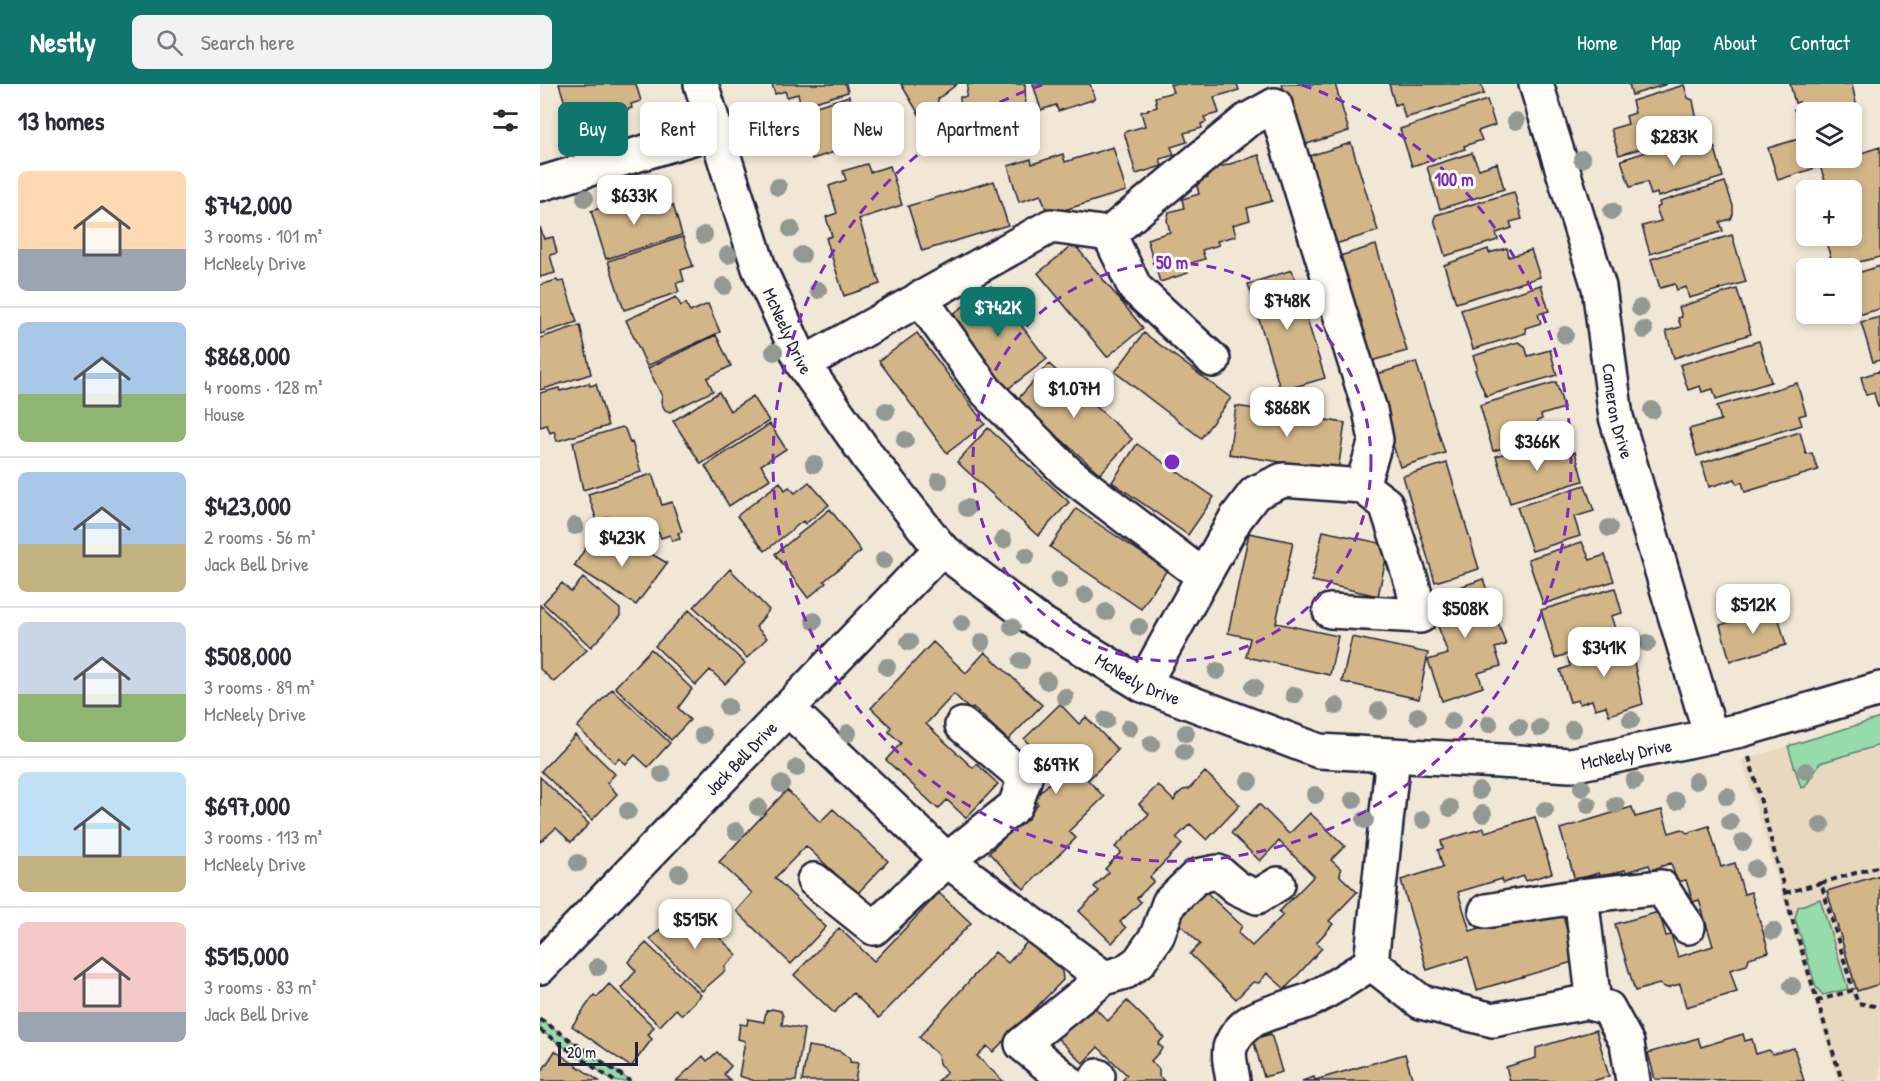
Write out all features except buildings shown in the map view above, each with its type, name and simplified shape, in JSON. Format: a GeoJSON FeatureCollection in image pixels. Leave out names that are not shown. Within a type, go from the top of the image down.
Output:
{"type":"FeatureCollection","features":[{"type":"Feature","properties":{"kind":"street","name":"McNeely Drive"},"geometry":{"type":"LineString","coordinates":[[701,84],[706,102]]}},
{"type":"Feature","properties":{"kind":"street","name":"Cameron Drive"},"geometry":{"type":"LineString","coordinates":[[1536,84],[1599,287],[1616,417],[1711,736]]}},
{"type":"Feature","properties":{"kind":"street"},"geometry":{"type":"LineString","coordinates":[[803,364],[1051,226],[1109,234],[1246,121],[1275,105],[1370,410],[1376,440],[1362,486]]}},
{"type":"Feature","properties":{"kind":"street","name":"McNeely Drive"},"geometry":{"type":"LineString","coordinates":[[717,137],[759,268],[803,364],[869,458],[941,549],[1033,618],[1143,685],[1319,751],[1571,765],[1741,730],[1880,689]]}},
{"type":"Feature","properties":{"kind":"street"},"geometry":{"type":"LineString","coordinates":[[540,184],[640,154]]}},
{"type":"Feature","properties":{"kind":"street"},"geometry":{"type":"LineString","coordinates":[[1109,234],[1135,288],[1213,360]]}},
{"type":"Feature","properties":{"kind":"street"},"geometry":{"type":"LineString","coordinates":[[920,298],[986,391],[1068,473],[1203,576]]}},
{"type":"Feature","properties":{"kind":"street"},"geometry":{"type":"LineString","coordinates":[[1143,685],[1236,518],[1256,493],[1283,480],[1362,486],[1386,504],[1412,583],[1420,616],[1330,611]]}},
{"type":"Feature","properties":{"kind":"street","name":"Jack Bell Drive"},"geometry":{"type":"LineString","coordinates":[[540,967],[941,549]]}},
{"type":"Feature","properties":{"kind":"street"},"geometry":{"type":"LineString","coordinates":[[788,709],[946,860],[1104,978]]}},
{"type":"Feature","properties":{"kind":"street"},"geometry":{"type":"LineString","coordinates":[[814,880],[874,928],[946,860],[1015,806],[1025,778],[962,725]]}},
{"type":"Feature","properties":{"kind":"street"},"geometry":{"type":"LineString","coordinates":[[1371,963],[1393,756]]}},
{"type":"Feature","properties":{"kind":"street"},"geometry":{"type":"LineString","coordinates":[[1087,1079],[1022,1044],[1104,978],[1125,972],[1139,962],[1157,936],[1169,903],[1197,876],[1218,872],[1237,888],[1257,897],[1278,884]]}},
{"type":"Feature","properties":{"kind":"street"},"geometry":{"type":"LineString","coordinates":[[1486,911],[1581,896],[1661,887],[1688,927]]}},
{"type":"Feature","properties":{"kind":"street"},"geometry":{"type":"LineString","coordinates":[[1581,896],[1594,1004]]}},
{"type":"Feature","properties":{"kind":"street"},"geometry":{"type":"LineString","coordinates":[[1371,963],[1421,1002],[1493,1020],[1586,1002],[1608,1008],[1627,1043],[1633,1081]]}},
{"type":"Feature","properties":{"kind":"street"},"geometry":{"type":"LineString","coordinates":[[1233,1081],[1230,1047],[1239,1030],[1261,1016],[1319,995],[1371,963]]}},
{"type":"Feature","properties":{"kind":"path"},"geometry":{"type":"LineString","coordinates":[[1748,754],[1785,893],[1842,1081]]}},
{"type":"Feature","properties":{"kind":"path"},"geometry":{"type":"LineString","coordinates":[[1785,893],[1880,866]]}},
{"type":"Feature","properties":{"kind":"path"},"geometry":{"type":"LineString","coordinates":[[1821,883],[1858,1003],[1880,1007]]}},
{"type":"Feature","properties":{"kind":"path"},"geometry":{"type":"LineString","coordinates":[[1817,1001],[1853,990]]}},
{"type":"Feature","properties":{"kind":"path"},"geometry":{"type":"LineString","coordinates":[[540,1019],[630,1081]]}},
{"type":"Feature","properties":{"kind":"path"},"geometry":{"type":"LineString","coordinates":[[540,1030],[614,1081]]}},
{"type":"Feature","properties":{"kind":"shaded area"},"geometry":{"type":"Polygon","coordinates":[[[1880,718],[1880,1081],[1838,1081],[1742,760],[1880,718]]]}},
{"type":"Feature","properties":{"kind":"green space"},"geometry":{"type":"Polygon","coordinates":[[[1880,718],[1880,745],[1820,763],[1805,787],[1801,788],[1788,746],[1880,718]]]}},
{"type":"Feature","properties":{"kind":"green space"},"geometry":{"type":"Polygon","coordinates":[[[1820,899],[1848,989],[1823,995],[1816,987],[1795,918],[1798,907],[1820,899]]]}},
{"type":"Feature","properties":{"kind":"green space"},"geometry":{"type":"Polygon","coordinates":[[[540,1019],[630,1081],[614,1081],[540,1030],[540,1019]]]}}]}
